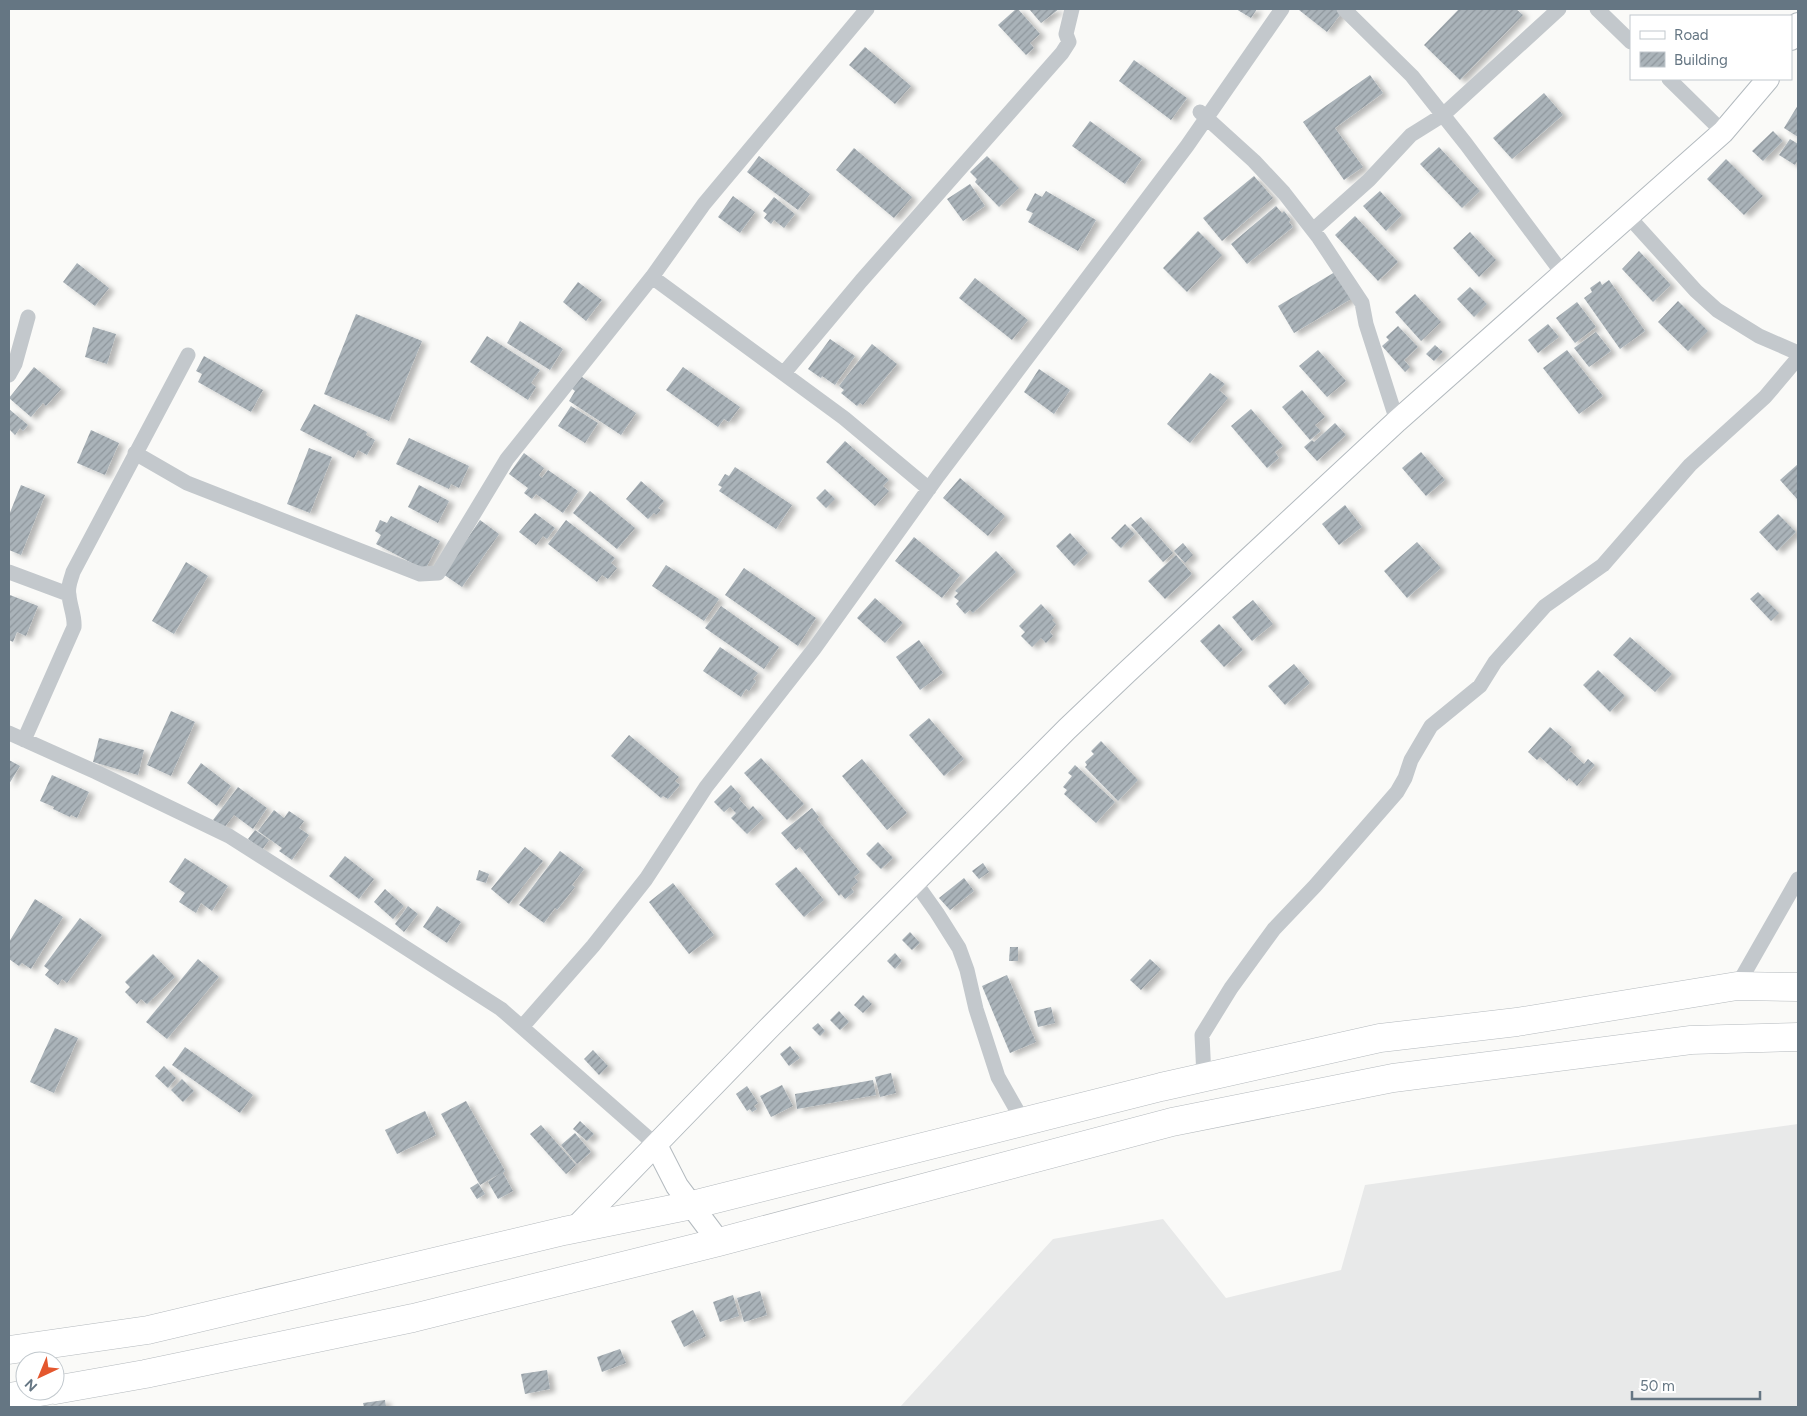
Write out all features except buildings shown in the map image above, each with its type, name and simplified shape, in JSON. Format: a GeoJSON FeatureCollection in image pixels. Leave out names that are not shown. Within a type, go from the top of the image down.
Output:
{"type":"FeatureCollection","features":[{"type":"Feature","properties":{"kind":"highway"},"geometry":{"type":"LineString","coordinates":[[9,1350],[148,1330],[574,1229],[692,1205],[1030,1119],[1204,1077],[1380,1038],[1517,1022],[1738,986],[1798,987]]}},
{"type":"Feature","properties":{"kind":"highway"},"geometry":{"type":"LineString","coordinates":[[1517,1022],[1517,1063]]}},
{"type":"Feature","properties":{"kind":"highway"},"geometry":{"type":"LineString","coordinates":[[65,1388],[145,1374],[412,1318],[720,1242],[1172,1122],[1384,1080],[1691,1040],[1798,1037]]}},
{"type":"Feature","properties":{"kind":"highway"},"geometry":{"type":"LineString","coordinates":[[1030,1119],[1046,1155]]}},
{"type":"Feature","properties":{"kind":"street"},"geometry":{"type":"LineString","coordinates":[[135,453],[187,483],[420,574],[438,574],[507,459],[652,277],[704,204],[867,9]]}},
{"type":"Feature","properties":{"kind":"street"},"geometry":{"type":"LineString","coordinates":[[784,373],[861,281],[1062,54],[1069,42],[1066,34],[1072,9]]}},
{"type":"Feature","properties":{"kind":"street"},"geometry":{"type":"LineString","coordinates":[[522,1027],[593,946],[646,880],[706,787],[814,649],[929,489],[1187,146],[1282,9]]}},
{"type":"Feature","properties":{"kind":"street"},"geometry":{"type":"LineString","coordinates":[[1344,9],[1412,76],[1563,274]]}},
{"type":"Feature","properties":{"kind":"street"},"geometry":{"type":"LineString","coordinates":[[1313,230],[1369,180],[1411,135],[1443,115],[1559,9]]}},
{"type":"Feature","properties":{"kind":"street"},"geometry":{"type":"LineString","coordinates":[[1597,9],[1630,41]]}},
{"type":"Feature","properties":{"kind":"street"},"geometry":{"type":"LineString","coordinates":[[1792,37],[1798,24]]}},
{"type":"Feature","properties":{"kind":"street"},"geometry":{"type":"LineString","coordinates":[[1669,80],[1723,132]]}},
{"type":"Feature","properties":{"kind":"street"},"geometry":{"type":"LineString","coordinates":[[574,1229],[768,1029],[1113,685],[1397,421],[1723,132],[1767,80]]}},
{"type":"Feature","properties":{"kind":"street"},"geometry":{"type":"LineString","coordinates":[[1199,111],[1254,161],[1284,193],[1313,230],[1362,303],[1366,324],[1397,421]]}},
{"type":"Feature","properties":{"kind":"street"},"geometry":{"type":"LineString","coordinates":[[1629,217],[1696,291],[1717,310],[1759,336],[1798,353]]}},
{"type":"Feature","properties":{"kind":"street"},"geometry":{"type":"LineString","coordinates":[[652,277],[844,418],[929,489]]}},
{"type":"Feature","properties":{"kind":"street"},"geometry":{"type":"LineString","coordinates":[[9,375],[15,364],[28,317]]}},
{"type":"Feature","properties":{"kind":"street"},"geometry":{"type":"LineString","coordinates":[[24,740],[74,627],[75,618],[68,594],[73,572],[188,355]]}},
{"type":"Feature","properties":{"kind":"street"},"geometry":{"type":"LineString","coordinates":[[1204,1077],[1202,1035],[1230,988],[1274,929],[1315,886],[1397,792],[1405,778],[1411,760],[1431,726],[1480,686],[1495,662],[1545,606],[1603,565],[1690,466],[1765,397],[1798,358]]}},
{"type":"Feature","properties":{"kind":"street"},"geometry":{"type":"LineString","coordinates":[[9,572],[68,594]]}},
{"type":"Feature","properties":{"kind":"street"},"geometry":{"type":"LineString","coordinates":[[9,733],[96,772],[229,836],[501,1009],[656,1145],[677,1186],[720,1242]]}},
{"type":"Feature","properties":{"kind":"street"},"geometry":{"type":"LineString","coordinates":[[1738,986],[1798,879]]}},
{"type":"Feature","properties":{"kind":"street"},"geometry":{"type":"LineString","coordinates":[[914,882],[937,913],[959,948],[998,1077],[1030,1119]]}},
{"type":"Feature","properties":{"kind":"shaded area"},"geometry":{"type":"Polygon","coordinates":[[[1798,1124],[1798,1407],[900,1407],[1053,1239],[1163,1219],[1226,1298],[1341,1270],[1365,1185],[1798,1124]]]}}]}
